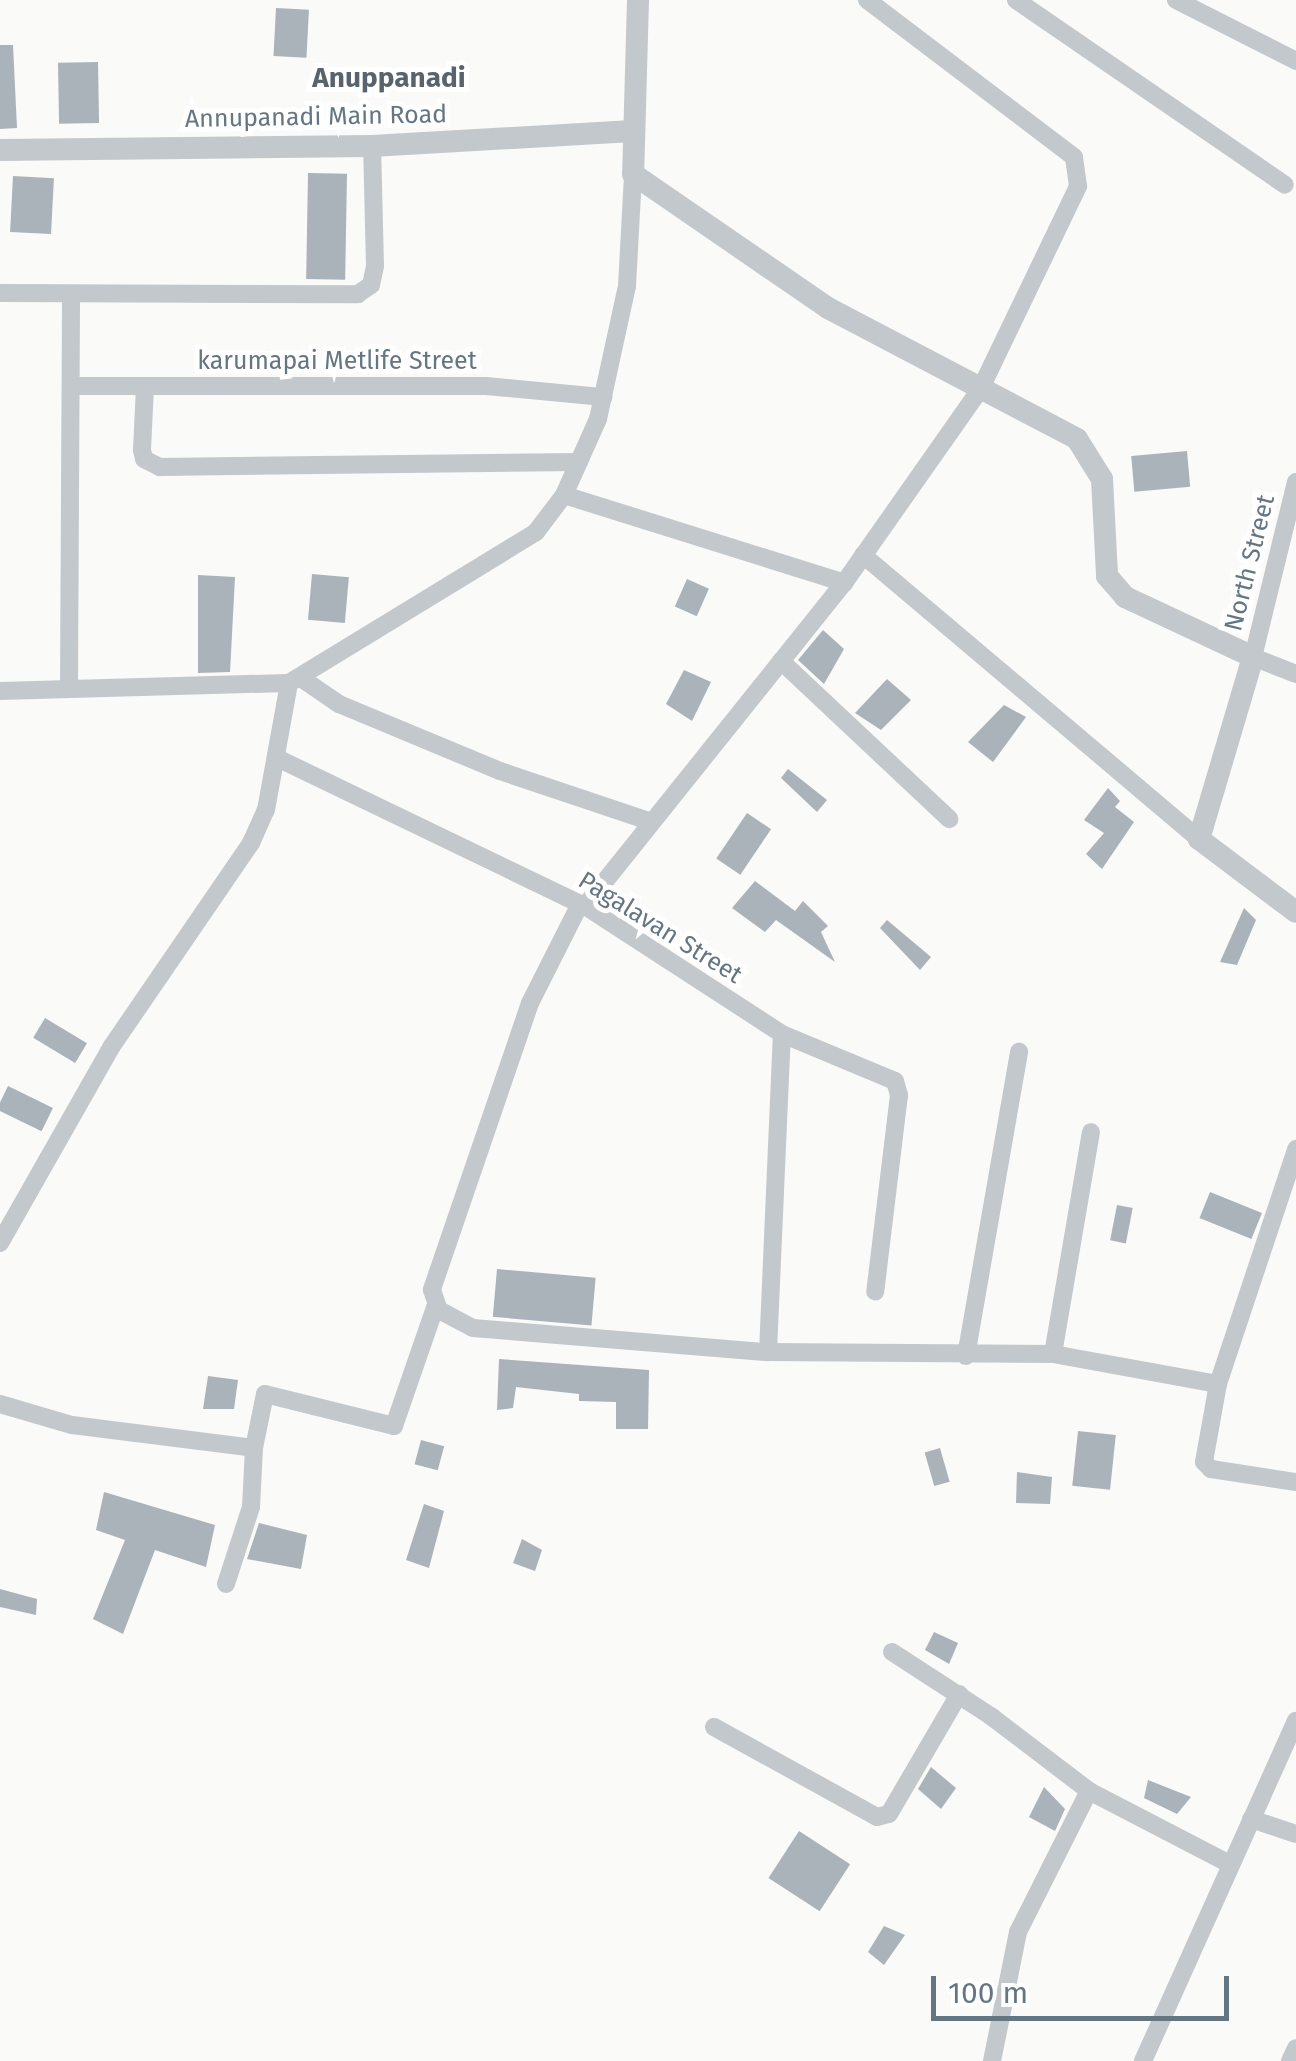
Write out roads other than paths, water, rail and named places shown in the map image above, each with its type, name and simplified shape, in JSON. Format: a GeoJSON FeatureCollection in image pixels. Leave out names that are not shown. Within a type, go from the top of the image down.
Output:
{"type":"FeatureCollection","features":[{"type":"Feature","properties":{"kind":"street"},"geometry":{"type":"LineString","coordinates":[[0,691],[295,680],[536,532],[564,495],[579,462],[603,397],[627,286],[638,0]]}},
{"type":"Feature","properties":{"kind":"street"},"geometry":{"type":"LineString","coordinates":[[226,1584],[250,1507],[254,1448],[265,1394],[394,1426],[436,1305],[432,1290],[530,1003],[583,905],[844,583],[981,388],[1078,186],[1080,168],[867,0]]}},
{"type":"Feature","properties":{"kind":"street"},"geometry":{"type":"LineString","coordinates":[[1016,0],[1285,185]]}},
{"type":"Feature","properties":{"kind":"street"},"geometry":{"type":"LineString","coordinates":[[1176,0],[1296,61]]}},
{"type":"Feature","properties":{"kind":"street","name":"Annupanadi Main Road"},"geometry":{"type":"LineString","coordinates":[[0,150],[372,146],[633,131]]}},
{"type":"Feature","properties":{"kind":"street"},"geometry":{"type":"LineString","coordinates":[[0,292],[71,296],[358,294],[371,285],[374,266],[372,146]]}},
{"type":"Feature","properties":{"kind":"street"},"geometry":{"type":"LineString","coordinates":[[633,174],[770,273],[915,358],[1050,420],[1092,458],[1102,479],[1107,576],[1125,598],[1296,674]]}},
{"type":"Feature","properties":{"kind":"street"},"geometry":{"type":"LineString","coordinates":[[70,686],[71,296]]}},
{"type":"Feature","properties":{"kind":"street","name":"karumapai Metlife Street"},"geometry":{"type":"LineString","coordinates":[[72,386],[486,386],[603,397]]}},
{"type":"Feature","properties":{"kind":"street"},"geometry":{"type":"LineString","coordinates":[[145,386],[142,450],[144,459],[160,467],[579,462]]}},
{"type":"Feature","properties":{"kind":"street","name":"North Street"},"geometry":{"type":"LineString","coordinates":[[1253,657],[1296,482]]}},
{"type":"Feature","properties":{"kind":"street"},"geometry":{"type":"LineString","coordinates":[[564,495],[844,583]]}},
{"type":"Feature","properties":{"kind":"street"},"geometry":{"type":"LineString","coordinates":[[864,555],[1199,839],[1294,905]]}},
{"type":"Feature","properties":{"kind":"street"},"geometry":{"type":"LineString","coordinates":[[1199,839],[1253,657]]}},
{"type":"Feature","properties":{"kind":"street"},"geometry":{"type":"LineString","coordinates":[[780,661],[949,819]]}},
{"type":"Feature","properties":{"kind":"street"},"geometry":{"type":"LineString","coordinates":[[0,1243],[112,1046],[251,843],[295,680]]}},
{"type":"Feature","properties":{"kind":"street"},"geometry":{"type":"LineString","coordinates":[[295,680],[339,704],[500,771],[650,821]]}},
{"type":"Feature","properties":{"kind":"street","name":"Pagalavan Street"},"geometry":{"type":"LineString","coordinates":[[277,758],[583,905],[782,1034],[895,1081],[899,1094],[875,1292]]}},
{"type":"Feature","properties":{"kind":"street"},"geometry":{"type":"LineString","coordinates":[[768,1352],[782,1034]]}},
{"type":"Feature","properties":{"kind":"street"},"geometry":{"type":"LineString","coordinates":[[966,1356],[1019,1052]]}},
{"type":"Feature","properties":{"kind":"street"},"geometry":{"type":"LineString","coordinates":[[1053,1354],[1091,1132]]}},
{"type":"Feature","properties":{"kind":"street"},"geometry":{"type":"LineString","coordinates":[[1296,1149],[1218,1384],[1204,1462],[1211,1469],[1296,1482]]}},
{"type":"Feature","properties":{"kind":"street"},"geometry":{"type":"LineString","coordinates":[[436,1305],[473,1328],[768,1352],[1053,1354],[1218,1384]]}},
{"type":"Feature","properties":{"kind":"street"},"geometry":{"type":"LineString","coordinates":[[0,1404],[72,1425],[254,1448]]}},
{"type":"Feature","properties":{"kind":"street"},"geometry":{"type":"LineString","coordinates":[[892,1652],[959,1694],[1089,1791],[1230,1864]]}},
{"type":"Feature","properties":{"kind":"street"},"geometry":{"type":"LineString","coordinates":[[714,1727],[877,1817],[888,1814],[959,1694]]}},
{"type":"Feature","properties":{"kind":"street"},"geometry":{"type":"LineString","coordinates":[[1143,2061],[1296,1721]]}},
{"type":"Feature","properties":{"kind":"street"},"geometry":{"type":"LineString","coordinates":[[992,2061],[1018,1932],[1089,1791]]}},
{"type":"Feature","properties":{"kind":"street"},"geometry":{"type":"LineString","coordinates":[[1252,1819],[1296,1834]]}},
{"type":"Feature","properties":{"kind":"street"},"geometry":{"type":"LineString","coordinates":[[1290,2061],[1296,2048]]}},
{"type":"Feature","properties":{"kind":"district","name":"Anuppanadi"},"geometry":{"type":"Point","coordinates":[389,78]}}]}
